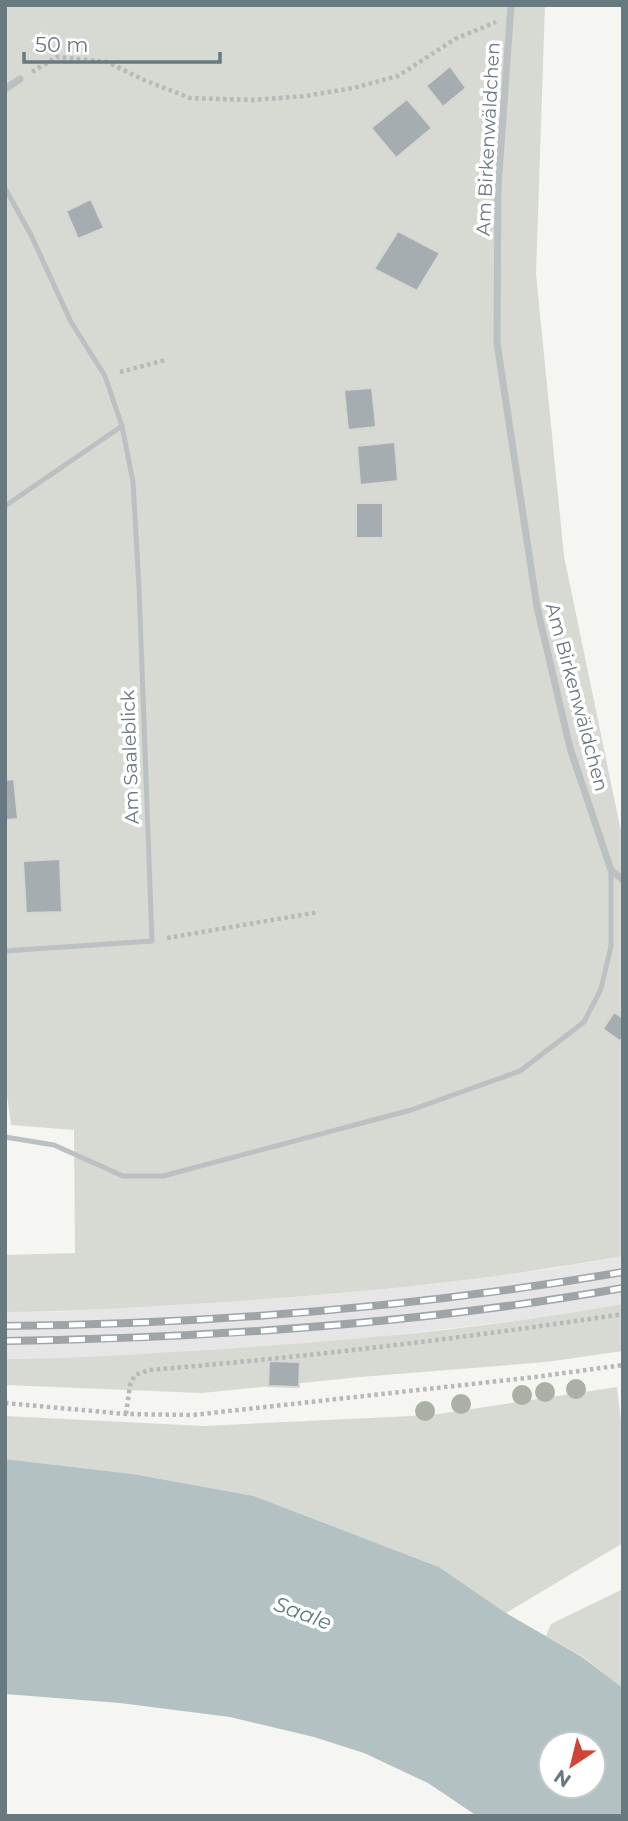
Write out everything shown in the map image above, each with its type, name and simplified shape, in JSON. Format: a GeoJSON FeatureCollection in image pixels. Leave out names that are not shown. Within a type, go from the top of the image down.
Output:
{"type":"FeatureCollection","features":[{"type":"Feature","properties":{"kind":"street","name":"Am Birkenwäldchen"},"geometry":{"type":"LineString","coordinates":[[511,5],[498,187],[498,343],[537,607],[570,748],[611,870]]}},
{"type":"Feature","properties":{"kind":"street"},"geometry":{"type":"LineString","coordinates":[[5,89],[20,79]]}},
{"type":"Feature","properties":{"kind":"street"},"geometry":{"type":"LineString","coordinates":[[611,870],[623,880]]}},
{"type":"Feature","properties":{"kind":"lane","name":"Am Saaleblick"},"geometry":{"type":"LineString","coordinates":[[5,188],[31,235],[71,322],[105,376],[122,426],[133,482],[152,941]]}},
{"type":"Feature","properties":{"kind":"lane"},"geometry":{"type":"LineString","coordinates":[[5,506],[122,426]]}},
{"type":"Feature","properties":{"kind":"lane","name":"Am Birkenwäldchen"},"geometry":{"type":"LineString","coordinates":[[5,1137],[54,1145],[123,1176],[163,1176],[411,1110],[520,1071],[584,1022],[601,989],[611,946],[611,870]]}},
{"type":"Feature","properties":{"kind":"lane"},"geometry":{"type":"LineString","coordinates":[[5,951],[152,941]]}},
{"type":"Feature","properties":{"kind":"path"},"geometry":{"type":"LineString","coordinates":[[20,79],[57,57],[107,62],[190,98],[253,100],[305,96],[398,76],[455,39],[510,17]]}},
{"type":"Feature","properties":{"kind":"path"},"geometry":{"type":"LineString","coordinates":[[105,376],[166,360]]}},
{"type":"Feature","properties":{"kind":"path"},"geometry":{"type":"LineString","coordinates":[[152,941],[320,912]]}},
{"type":"Feature","properties":{"kind":"path"},"geometry":{"type":"LineString","coordinates":[[126,1414],[130,1385],[135,1375],[149,1370],[291,1357],[623,1314]]}},
{"type":"Feature","properties":{"kind":"path"},"geometry":{"type":"LineString","coordinates":[[5,1403],[126,1414],[193,1415],[623,1365]]}},
{"type":"Feature","properties":{"kind":"shaded area"},"geometry":{"type":"Polygon","coordinates":[[[10,5],[545,5],[536,274],[564,556],[623,841],[623,1256],[519,1273],[363,1291],[131,1308],[5,1312],[5,1255],[75,1253],[74,1130],[11,1125],[5,1080],[5,10],[10,5]]]}},
{"type":"Feature","properties":{"kind":"shaded area"},"geometry":{"type":"Polygon","coordinates":[[[623,1256],[623,1304],[557,1316],[326,1343],[58,1359],[5,1359],[5,1312],[56,1312],[322,1295],[551,1269],[623,1256]]]}},
{"type":"Feature","properties":{"kind":"shaded area"},"geometry":{"type":"Polygon","coordinates":[[[623,1304],[623,1351],[546,1362],[202,1393],[5,1385],[5,1359],[131,1355],[363,1338],[467,1327],[623,1304]]]}},
{"type":"Feature","properties":{"kind":"shaded area"},"geometry":{"type":"Polygon","coordinates":[[[617,1387],[623,1440],[623,1543],[506,1613],[439,1567],[254,1496],[133,1474],[5,1459],[5,1416],[204,1426],[432,1415],[617,1387]]]}},
{"type":"Feature","properties":{"kind":"shaded area"},"geometry":{"type":"Polygon","coordinates":[[[623,1589],[623,1688],[583,1657],[546,1636],[551,1624],[623,1589]]]}},
{"type":"Feature","properties":{"kind":"water","name":"Saale"},"geometry":{"type":"Polygon","coordinates":[[[5,1459],[133,1474],[254,1496],[439,1567],[506,1613],[582,1657],[623,1688],[623,1816],[477,1816],[428,1783],[364,1753],[314,1737],[230,1717],[120,1703],[5,1694],[5,1459]]]}},
{"type":"Feature","properties":{"kind":"building"},"geometry":{"type":"Polygon","coordinates":[[[450,66],[466,88],[443,107],[426,86],[450,66]]]}},
{"type":"Feature","properties":{"kind":"building"},"geometry":{"type":"Polygon","coordinates":[[[407,99],[432,128],[396,158],[371,128],[407,99]]]}},
{"type":"Feature","properties":{"kind":"building"},"geometry":{"type":"Polygon","coordinates":[[[91,199],[104,228],[78,239],[66,211],[91,199]]]}},
{"type":"Feature","properties":{"kind":"building"},"geometry":{"type":"Polygon","coordinates":[[[398,231],[440,253],[417,291],[374,269],[398,231]]]}},
{"type":"Feature","properties":{"kind":"building"},"geometry":{"type":"Polygon","coordinates":[[[372,388],[376,427],[348,430],[344,390],[372,388]]]}},
{"type":"Feature","properties":{"kind":"building"},"geometry":{"type":"Polygon","coordinates":[[[395,442],[398,481],[360,485],[357,446],[395,442]]]}},
{"type":"Feature","properties":{"kind":"building"},"geometry":{"type":"Polygon","coordinates":[[[356,503],[383,503],[383,538],[356,538],[356,503]]]}},
{"type":"Feature","properties":{"kind":"building"},"geometry":{"type":"Polygon","coordinates":[[[14,779],[18,819],[5,820],[5,780],[14,779]]]}},
{"type":"Feature","properties":{"kind":"building"},"geometry":{"type":"Polygon","coordinates":[[[60,859],[62,912],[26,913],[23,861],[60,859]]]}},
{"type":"Feature","properties":{"kind":"building"},"geometry":{"type":"Polygon","coordinates":[[[614,1012],[623,1018],[623,1037],[620,1041],[603,1029],[614,1012]]]}},
{"type":"Feature","properties":{"kind":"building"},"geometry":{"type":"Polygon","coordinates":[[[269,1361],[300,1362],[299,1387],[268,1386],[269,1361]]]}},
{"type":"Feature","properties":{"kind":"railway"},"geometry":{"type":"LineString","coordinates":[[5,1326],[160,1322],[315,1311],[469,1295],[623,1272]]}},
{"type":"Feature","properties":{"kind":"railway"},"geometry":{"type":"LineString","coordinates":[[5,1341],[160,1337],[315,1327],[469,1311],[623,1288]]}}]}
